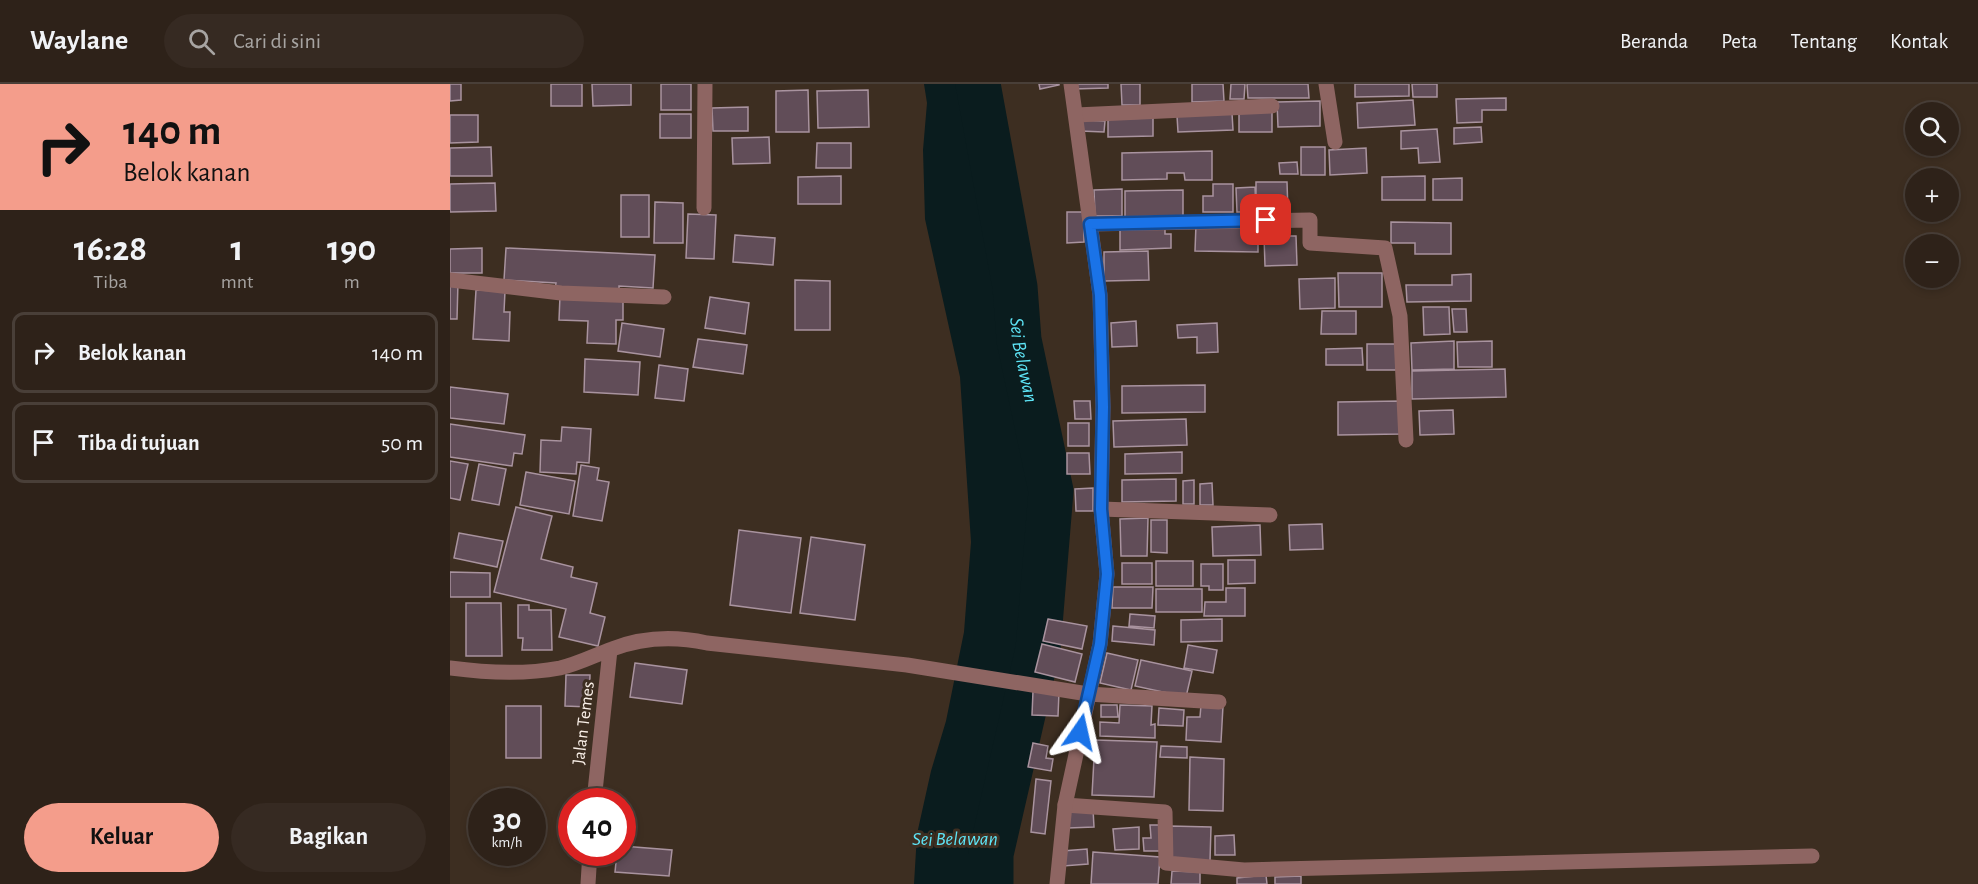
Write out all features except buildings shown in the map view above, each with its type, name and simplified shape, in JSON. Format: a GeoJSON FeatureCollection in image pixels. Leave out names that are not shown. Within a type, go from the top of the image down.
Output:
{"type":"FeatureCollection","features":[{"type":"Feature","properties":{"kind":"street"},"geometry":{"type":"LineString","coordinates":[[704,208],[705,84]]}},
{"type":"Feature","properties":{"kind":"street"},"geometry":{"type":"LineString","coordinates":[[1057,884],[1065,805],[1100,644],[1107,574],[1101,509],[1103,407],[1100,295],[1071,84]]}},
{"type":"Feature","properties":{"kind":"street"},"geometry":{"type":"LineString","coordinates":[[1326,84],[1335,142]]}},
{"type":"Feature","properties":{"kind":"street"},"geometry":{"type":"LineString","coordinates":[[1076,115],[1272,106]]}},
{"type":"Feature","properties":{"kind":"street"},"geometry":{"type":"LineString","coordinates":[[1090,224],[1310,220],[1310,243],[1385,248],[1400,316],[1407,440]]}},
{"type":"Feature","properties":{"kind":"street"},"geometry":{"type":"LineString","coordinates":[[450,280],[561,293],[664,297]]}},
{"type":"Feature","properties":{"kind":"street"},"geometry":{"type":"LineString","coordinates":[[1101,509],[1270,516]]}},
{"type":"Feature","properties":{"kind":"street"},"geometry":{"type":"LineString","coordinates":[[450,668],[494,674],[561,668],[628,643],[683,638],[707,643],[907,665],[1088,694],[1219,702]]}},
{"type":"Feature","properties":{"kind":"street","name":"Jalan Temes"},"geometry":{"type":"LineString","coordinates":[[595,788],[610,650]]}},
{"type":"Feature","properties":{"kind":"street"},"geometry":{"type":"LineString","coordinates":[[1065,805],[1166,812],[1166,863],[1244,870],[1812,856]]}},
{"type":"Feature","properties":{"kind":"street"},"geometry":{"type":"LineString","coordinates":[[588,884],[589,866]]}},
{"type":"Feature","properties":{"kind":"water","name":"Sei Belawan"},"geometry":{"type":"Polygon","coordinates":[[[924,84],[979,84],[1002,246],[1028,387],[1033,518],[1027,598],[999,765],[989,884],[914,884],[917,834],[931,771],[946,721],[964,632],[971,542],[960,377],[925,219],[923,150],[927,103],[924,84]]]}},
{"type":"Feature","properties":{"kind":"waterway","name":"Sei Belawan"},"geometry":{"type":"LineString","coordinates":[[978,84],[1015,287],[1019,340],[1051,491],[1038,649],[991,854],[991,884]]}},
{"type":"Feature","properties":{"kind":"route"},"geometry":{"type":"LineString","coordinates":[[1080,732],[1100,644],[1107,574],[1101,509],[1103,407],[1100,295],[1090,224],[1266,220]]}}]}
